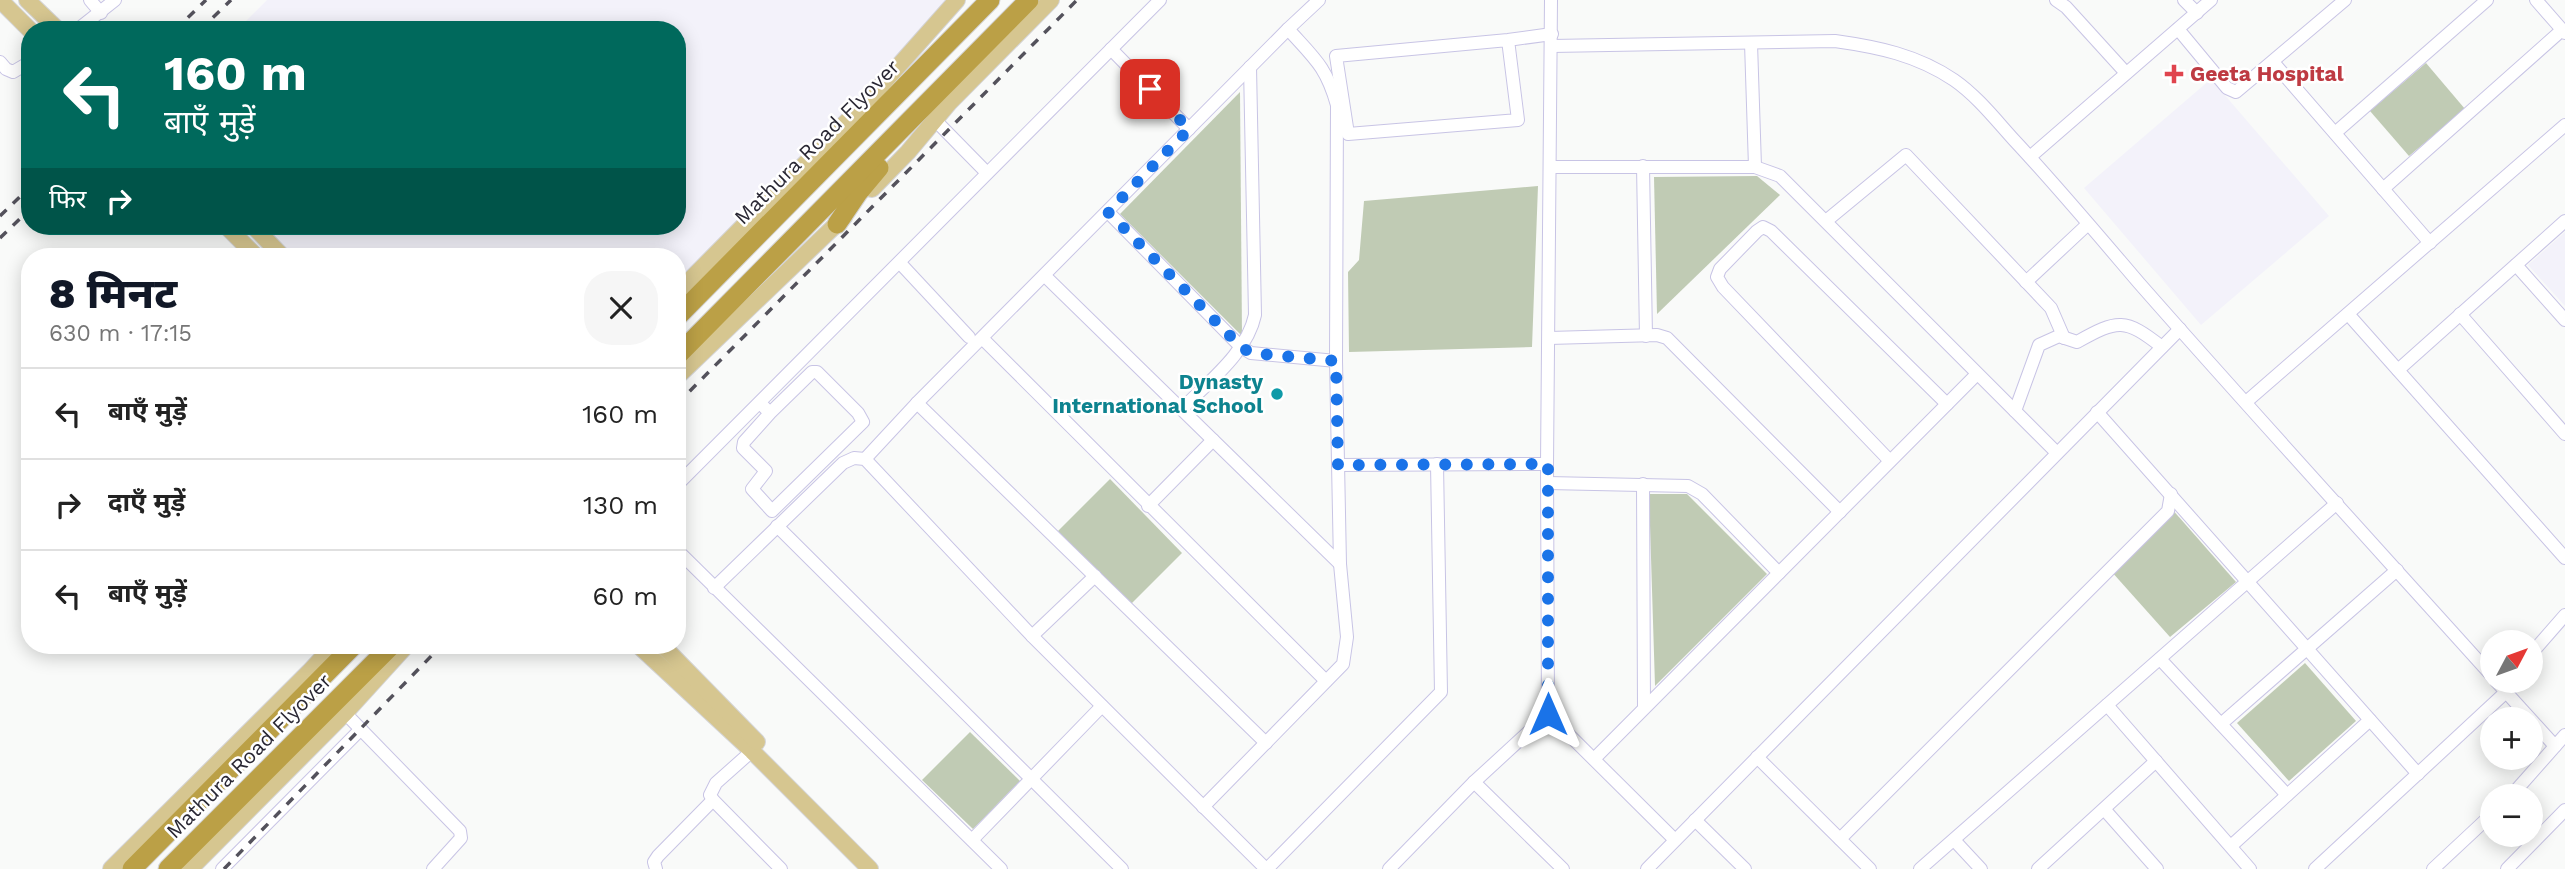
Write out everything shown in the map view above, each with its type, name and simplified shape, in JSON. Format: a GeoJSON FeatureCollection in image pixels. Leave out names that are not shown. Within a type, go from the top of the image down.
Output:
{"type":"FeatureCollection","features":[{"type":"Feature","properties":{"kind":"highway","name":"Mathura Road Flyover"},"geometry":{"type":"LineString","coordinates":[[686,308],[990,0]]}},
{"type":"Feature","properties":{"kind":"highway"},"geometry":{"type":"LineString","coordinates":[[686,347],[1029,0]]}},
{"type":"Feature","properties":{"kind":"highway"},"geometry":{"type":"LineString","coordinates":[[837,224],[858,193],[915,128],[947,83]]}},
{"type":"Feature","properties":{"kind":"highway","name":"Mathura Road Flyover"},"geometry":{"type":"LineString","coordinates":[[132,869],[346,654]]}},
{"type":"Feature","properties":{"kind":"highway","name":"Mathura Road Flyover"},"geometry":{"type":"LineString","coordinates":[[168,869],[383,654]]}},
{"type":"Feature","properties":{"kind":"main road"},"geometry":{"type":"LineString","coordinates":[[0,0],[21,21]]}},
{"type":"Feature","properties":{"kind":"main road"},"geometry":{"type":"LineString","coordinates":[[27,0],[49,21]]}},
{"type":"Feature","properties":{"kind":"main road"},"geometry":{"type":"LineString","coordinates":[[686,284],[870,98],[957,0]]}},
{"type":"Feature","properties":{"kind":"main road"},"geometry":{"type":"LineString","coordinates":[[686,368],[837,224],[908,152],[949,103],[1051,0]]}},
{"type":"Feature","properties":{"kind":"main road"},"geometry":{"type":"LineString","coordinates":[[235,235],[248,248]]}},
{"type":"Feature","properties":{"kind":"main road"},"geometry":{"type":"LineString","coordinates":[[262,235],[274,248]]}},
{"type":"Feature","properties":{"kind":"main road"},"geometry":{"type":"LineString","coordinates":[[111,869],[326,654]]}},
{"type":"Feature","properties":{"kind":"main road"},"geometry":{"type":"LineString","coordinates":[[190,869],[400,654]]}},
{"type":"Feature","properties":{"kind":"main road"},"geometry":{"type":"LineString","coordinates":[[648,654],[752,751],[870,869]]}},
{"type":"Feature","properties":{"kind":"main road"},"geometry":{"type":"LineString","coordinates":[[671,654],[884,869]]}},
{"type":"Feature","properties":{"kind":"street"},"geometry":{"type":"LineString","coordinates":[[90,0],[101,13]]}},
{"type":"Feature","properties":{"kind":"street"},"geometry":{"type":"LineString","coordinates":[[90,21],[115,0]]}},
{"type":"Feature","properties":{"kind":"street"},"geometry":{"type":"LineString","coordinates":[[686,476],[1160,0]]}},
{"type":"Feature","properties":{"kind":"street"},"geometry":{"type":"LineString","coordinates":[[865,459],[976,338],[1045,276],[1250,67],[1320,0]]}},
{"type":"Feature","properties":{"kind":"street"},"geometry":{"type":"LineString","coordinates":[[1551,0],[1548,714],[1675,840]]}},
{"type":"Feature","properties":{"kind":"street"},"geometry":{"type":"LineString","coordinates":[[2056,0],[2066,7],[2126,73]]}},
{"type":"Feature","properties":{"kind":"street"},"geometry":{"type":"LineString","coordinates":[[2184,0],[2197,13]]}},
{"type":"Feature","properties":{"kind":"street"},"geometry":{"type":"LineString","coordinates":[[2030,157],[2211,0]]}},
{"type":"Feature","properties":{"kind":"street"},"geometry":{"type":"LineString","coordinates":[[2178,29],[2227,88],[2236,92],[2346,0]]}},
{"type":"Feature","properties":{"kind":"street"},"geometry":{"type":"LineString","coordinates":[[2335,133],[2487,0]]}},
{"type":"Feature","properties":{"kind":"street"},"geometry":{"type":"LineString","coordinates":[[2384,189],[2563,32],[2536,0]]}},
{"type":"Feature","properties":{"kind":"street"},"geometry":{"type":"LineString","coordinates":[[1203,807],[1343,664],[1348,637],[1340,564],[1336,361],[1337,105],[1324,68],[1288,29]]}},
{"type":"Feature","properties":{"kind":"street"},"geometry":{"type":"LineString","coordinates":[[1508,40],[1518,120],[1348,134],[1336,56],[1508,40],[1751,43],[1835,41],[1873,46],[1928,64],[1973,96],[2030,157],[2180,329],[2480,663]]}},
{"type":"Feature","properties":{"kind":"street"},"geometry":{"type":"LineString","coordinates":[[1751,43],[1755,167]]}},
{"type":"Feature","properties":{"kind":"street"},"geometry":{"type":"LineString","coordinates":[[1111,49],[1189,129]]}},
{"type":"Feature","properties":{"kind":"street"},"geometry":{"type":"LineString","coordinates":[[0,62],[13,72],[21,67]]}},
{"type":"Feature","properties":{"kind":"street"},"geometry":{"type":"LineString","coordinates":[[2273,62],[2430,243]]}},
{"type":"Feature","properties":{"kind":"street"},"geometry":{"type":"LineString","coordinates":[[1182,409],[1241,347],[1252,330],[1255,315],[1250,67]]}},
{"type":"Feature","properties":{"kind":"street"},"geometry":{"type":"LineString","coordinates":[[935,120],[987,173]]}},
{"type":"Feature","properties":{"kind":"street"},"geometry":{"type":"LineString","coordinates":[[2246,402],[2560,130],[2565,145]]}},
{"type":"Feature","properties":{"kind":"street"},"geometry":{"type":"LineString","coordinates":[[1826,221],[1906,155],[2051,308],[2064,338]]}},
{"type":"Feature","properties":{"kind":"street"},"geometry":{"type":"LineString","coordinates":[[1643,166],[1646,336]]}},
{"type":"Feature","properties":{"kind":"street"},"geometry":{"type":"LineString","coordinates":[[1550,167],[1755,167],[1780,176],[2057,453]]}},
{"type":"Feature","properties":{"kind":"street"},"geometry":{"type":"LineString","coordinates":[[1108,212],[1241,347],[1251,353],[1336,361]]}},
{"type":"Feature","properties":{"kind":"street"},"geometry":{"type":"LineString","coordinates":[[2398,370],[2565,221]]}},
{"type":"Feature","properties":{"kind":"street"},"geometry":{"type":"LineString","coordinates":[[2026,282],[2088,224]]}},
{"type":"Feature","properties":{"kind":"street"},"geometry":{"type":"LineString","coordinates":[[1890,461],[1723,287],[1717,277],[1720,269],[1756,231],[1763,227],[1771,231],[1947,404]]}},
{"type":"Feature","properties":{"kind":"street"},"geometry":{"type":"LineString","coordinates":[[900,263],[1326,681]]}},
{"type":"Feature","properties":{"kind":"street"},"geometry":{"type":"LineString","coordinates":[[2516,265],[2565,320]]}},
{"type":"Feature","properties":{"kind":"street"},"geometry":{"type":"LineString","coordinates":[[1045,276],[1340,564]]}},
{"type":"Feature","properties":{"kind":"street"},"geometry":{"type":"LineString","coordinates":[[2348,314],[2565,558]]}},
{"type":"Feature","properties":{"kind":"street"},"geometry":{"type":"LineString","coordinates":[[2460,314],[2565,434]]}},
{"type":"Feature","properties":{"kind":"street"},"geometry":{"type":"LineString","coordinates":[[2015,411],[2039,345],[2059,336],[2077,342],[2103,328],[2136,327],[2162,347]]}},
{"type":"Feature","properties":{"kind":"street"},"geometry":{"type":"LineString","coordinates":[[1647,869],[2180,329]]}},
{"type":"Feature","properties":{"kind":"street"},"geometry":{"type":"LineString","coordinates":[[1549,338],[1657,335],[1667,338],[1679,347],[1840,512]]}},
{"type":"Feature","properties":{"kind":"street"},"geometry":{"type":"LineString","coordinates":[[812,372],[817,372],[858,413],[863,422],[772,511],[752,489],[766,471],[743,448],[744,442],[770,413],[812,372]]}},
{"type":"Feature","properties":{"kind":"street"},"geometry":{"type":"LineString","coordinates":[[1594,758],[1977,374]]}},
{"type":"Feature","properties":{"kind":"street"},"geometry":{"type":"LineString","coordinates":[[917,402],[1265,743]]}},
{"type":"Feature","properties":{"kind":"street"},"geometry":{"type":"LineString","coordinates":[[760,403],[770,413]]}},
{"type":"Feature","properties":{"kind":"street"},"geometry":{"type":"LineString","coordinates":[[2097,412],[2418,774]]}},
{"type":"Feature","properties":{"kind":"street"},"geometry":{"type":"LineString","coordinates":[[860,426],[878,443]]}},
{"type":"Feature","properties":{"kind":"street"},"geometry":{"type":"LineString","coordinates":[[1148,506],[1213,440]]}},
{"type":"Feature","properties":{"kind":"street"},"geometry":{"type":"LineString","coordinates":[[714,588],[843,463],[854,458],[865,459],[1032,636],[1266,869],[1441,692],[1437,464]]}},
{"type":"Feature","properties":{"kind":"street"},"geometry":{"type":"LineString","coordinates":[[1338,465],[1548,464]]}},
{"type":"Feature","properties":{"kind":"street"},"geometry":{"type":"LineString","coordinates":[[1548,483],[1688,486],[1702,494],[1779,573]]}},
{"type":"Feature","properties":{"kind":"street"},"geometry":{"type":"LineString","coordinates":[[1643,484],[1644,708]]}},
{"type":"Feature","properties":{"kind":"street"},"geometry":{"type":"LineString","coordinates":[[1840,839],[2168,511],[2171,494]]}},
{"type":"Feature","properties":{"kind":"street"},"geometry":{"type":"LineString","coordinates":[[1920,869],[2337,503]]}},
{"type":"Feature","properties":{"kind":"street"},"geometry":{"type":"LineString","coordinates":[[777,526],[1122,869]]}},
{"type":"Feature","properties":{"kind":"street"},"geometry":{"type":"LineString","coordinates":[[686,559],[1001,869]]}},
{"type":"Feature","properties":{"kind":"street"},"geometry":{"type":"LineString","coordinates":[[2221,724],[2397,570]]}},
{"type":"Feature","properties":{"kind":"street"},"geometry":{"type":"LineString","coordinates":[[1032,636],[1095,576]]}},
{"type":"Feature","properties":{"kind":"street"},"geometry":{"type":"LineString","coordinates":[[2543,640],[2565,615]]}},
{"type":"Feature","properties":{"kind":"street"},"geometry":{"type":"LineString","coordinates":[[2160,659],[2287,795]]}},
{"type":"Feature","properties":{"kind":"street"},"geometry":{"type":"LineString","coordinates":[[2315,869],[2418,774],[2495,693]]}},
{"type":"Feature","properties":{"kind":"street"},"geometry":{"type":"LineString","coordinates":[[2510,693],[2555,746]]}},
{"type":"Feature","properties":{"kind":"street"},"geometry":{"type":"LineString","coordinates":[[2107,705],[2250,869]]}},
{"type":"Feature","properties":{"kind":"street"},"geometry":{"type":"LineString","coordinates":[[972,840],[1102,706]]}},
{"type":"Feature","properties":{"kind":"street"},"geometry":{"type":"LineString","coordinates":[[345,713],[460,831],[461,838],[433,869]]}},
{"type":"Feature","properties":{"kind":"street"},"geometry":{"type":"LineString","coordinates":[[1389,869],[1474,782],[1548,714]]}},
{"type":"Feature","properties":{"kind":"street"},"geometry":{"type":"LineString","coordinates":[[2231,846],[2370,720]]}},
{"type":"Feature","properties":{"kind":"street"},"geometry":{"type":"LineString","coordinates":[[222,869],[361,729]]}},
{"type":"Feature","properties":{"kind":"street"},"geometry":{"type":"LineString","coordinates":[[2522,784],[2565,735]]}},
{"type":"Feature","properties":{"kind":"street"},"geometry":{"type":"LineString","coordinates":[[752,751],[716,783],[710,795],[781,869]]}},
{"type":"Feature","properties":{"kind":"street"},"geometry":{"type":"LineString","coordinates":[[1757,757],[1870,869]]}},
{"type":"Feature","properties":{"kind":"street"},"geometry":{"type":"LineString","coordinates":[[2038,869],[2156,761]]}},
{"type":"Feature","properties":{"kind":"street"},"geometry":{"type":"LineString","coordinates":[[1474,782],[1563,869]]}},
{"type":"Feature","properties":{"kind":"street"},"geometry":{"type":"LineString","coordinates":[[656,869],[654,862],[658,856],[713,800]]}},
{"type":"Feature","properties":{"kind":"street"},"geometry":{"type":"LineString","coordinates":[[2104,809],[2157,869]]}},
{"type":"Feature","properties":{"kind":"street"},"geometry":{"type":"LineString","coordinates":[[2507,869],[2565,810]]}},
{"type":"Feature","properties":{"kind":"street"},"geometry":{"type":"LineString","coordinates":[[1695,820],[1745,869]]}},
{"type":"Feature","properties":{"kind":"street"},"geometry":{"type":"LineString","coordinates":[[2432,869],[2480,825]]}},
{"type":"Feature","properties":{"kind":"street"},"geometry":{"type":"LineString","coordinates":[[1954,840],[1981,869]]}},
{"type":"Feature","properties":{"kind":"shaded area"},"geometry":{"type":"Polygon","coordinates":[[[267,0],[964,0],[686,279],[686,248],[287,248],[273,235],[686,235],[686,21],[246,21],[267,0]]]}},
{"type":"Feature","properties":{"kind":"shaded area"},"geometry":{"type":"Polygon","coordinates":[[[2211,79],[2329,216],[2201,325],[2084,188],[2211,79]]]}},
{"type":"Feature","properties":{"kind":"shaded area"},"geometry":{"type":"Polygon","coordinates":[[[2565,232],[2565,306],[2528,265],[2565,232]]]}},
{"type":"Feature","properties":{"kind":"green space"},"geometry":{"type":"Polygon","coordinates":[[[2426,63],[2465,109],[2409,156],[2370,111],[2426,63]]]}},
{"type":"Feature","properties":{"kind":"green space"},"geometry":{"type":"Polygon","coordinates":[[[1240,92],[1242,336],[1120,214],[1240,92]]]}},
{"type":"Feature","properties":{"kind":"green space"},"geometry":{"type":"Polygon","coordinates":[[[1757,176],[1780,195],[1657,314],[1654,177],[1757,176]]]}},
{"type":"Feature","properties":{"kind":"green space"},"geometry":{"type":"Polygon","coordinates":[[[1538,186],[1532,347],[1349,352],[1348,272],[1359,260],[1364,201],[1538,186]]]}},
{"type":"Feature","properties":{"kind":"green space"},"geometry":{"type":"Polygon","coordinates":[[[1110,479],[1182,553],[1130,605],[1058,531],[1110,479]]]}},
{"type":"Feature","properties":{"kind":"green space"},"geometry":{"type":"Polygon","coordinates":[[[1649,494],[1687,494],[1767,574],[1655,686],[1649,494]]]}},
{"type":"Feature","properties":{"kind":"green space"},"geometry":{"type":"Polygon","coordinates":[[[2171,508],[2236,582],[2170,637],[2111,571],[2171,508]]]}},
{"type":"Feature","properties":{"kind":"green space"},"geometry":{"type":"Polygon","coordinates":[[[2305,663],[2356,721],[2289,781],[2237,723],[2305,663]]]}},
{"type":"Feature","properties":{"kind":"green space"},"geometry":{"type":"Polygon","coordinates":[[[970,732],[1020,781],[973,829],[922,780],[970,732]]]}},
{"type":"Feature","properties":{"kind":"railway"},"geometry":{"type":"LineString","coordinates":[[184,21],[206,0]]}},
{"type":"Feature","properties":{"kind":"railway"},"geometry":{"type":"LineString","coordinates":[[209,21],[231,0]]}},
{"type":"Feature","properties":{"kind":"railway"},"geometry":{"type":"LineString","coordinates":[[686,395],[1077,0]]}},
{"type":"Feature","properties":{"kind":"railway"},"geometry":{"type":"LineString","coordinates":[[0,216],[21,196]]}},
{"type":"Feature","properties":{"kind":"railway"},"geometry":{"type":"LineString","coordinates":[[0,238],[21,218]]}},
{"type":"Feature","properties":{"kind":"railway"},"geometry":{"type":"LineString","coordinates":[[224,869],[433,654]]}},
{"type":"Feature","properties":{"kind":"place","name":"Geeta Hospital"},"geometry":{"type":"Point","coordinates":[2174,74]}},
{"type":"Feature","properties":{"kind":"place","name":"Dynasty International School"},"geometry":{"type":"Point","coordinates":[1277,394]}},
{"type":"Feature","properties":{"kind":"route"},"geometry":{"type":"LineString","coordinates":[[1150,89],[1189,129],[1108,212],[1230,339],[1241,347],[1251,353],[1336,361],[1338,465],[1548,464],[1548,714]]}}]}
